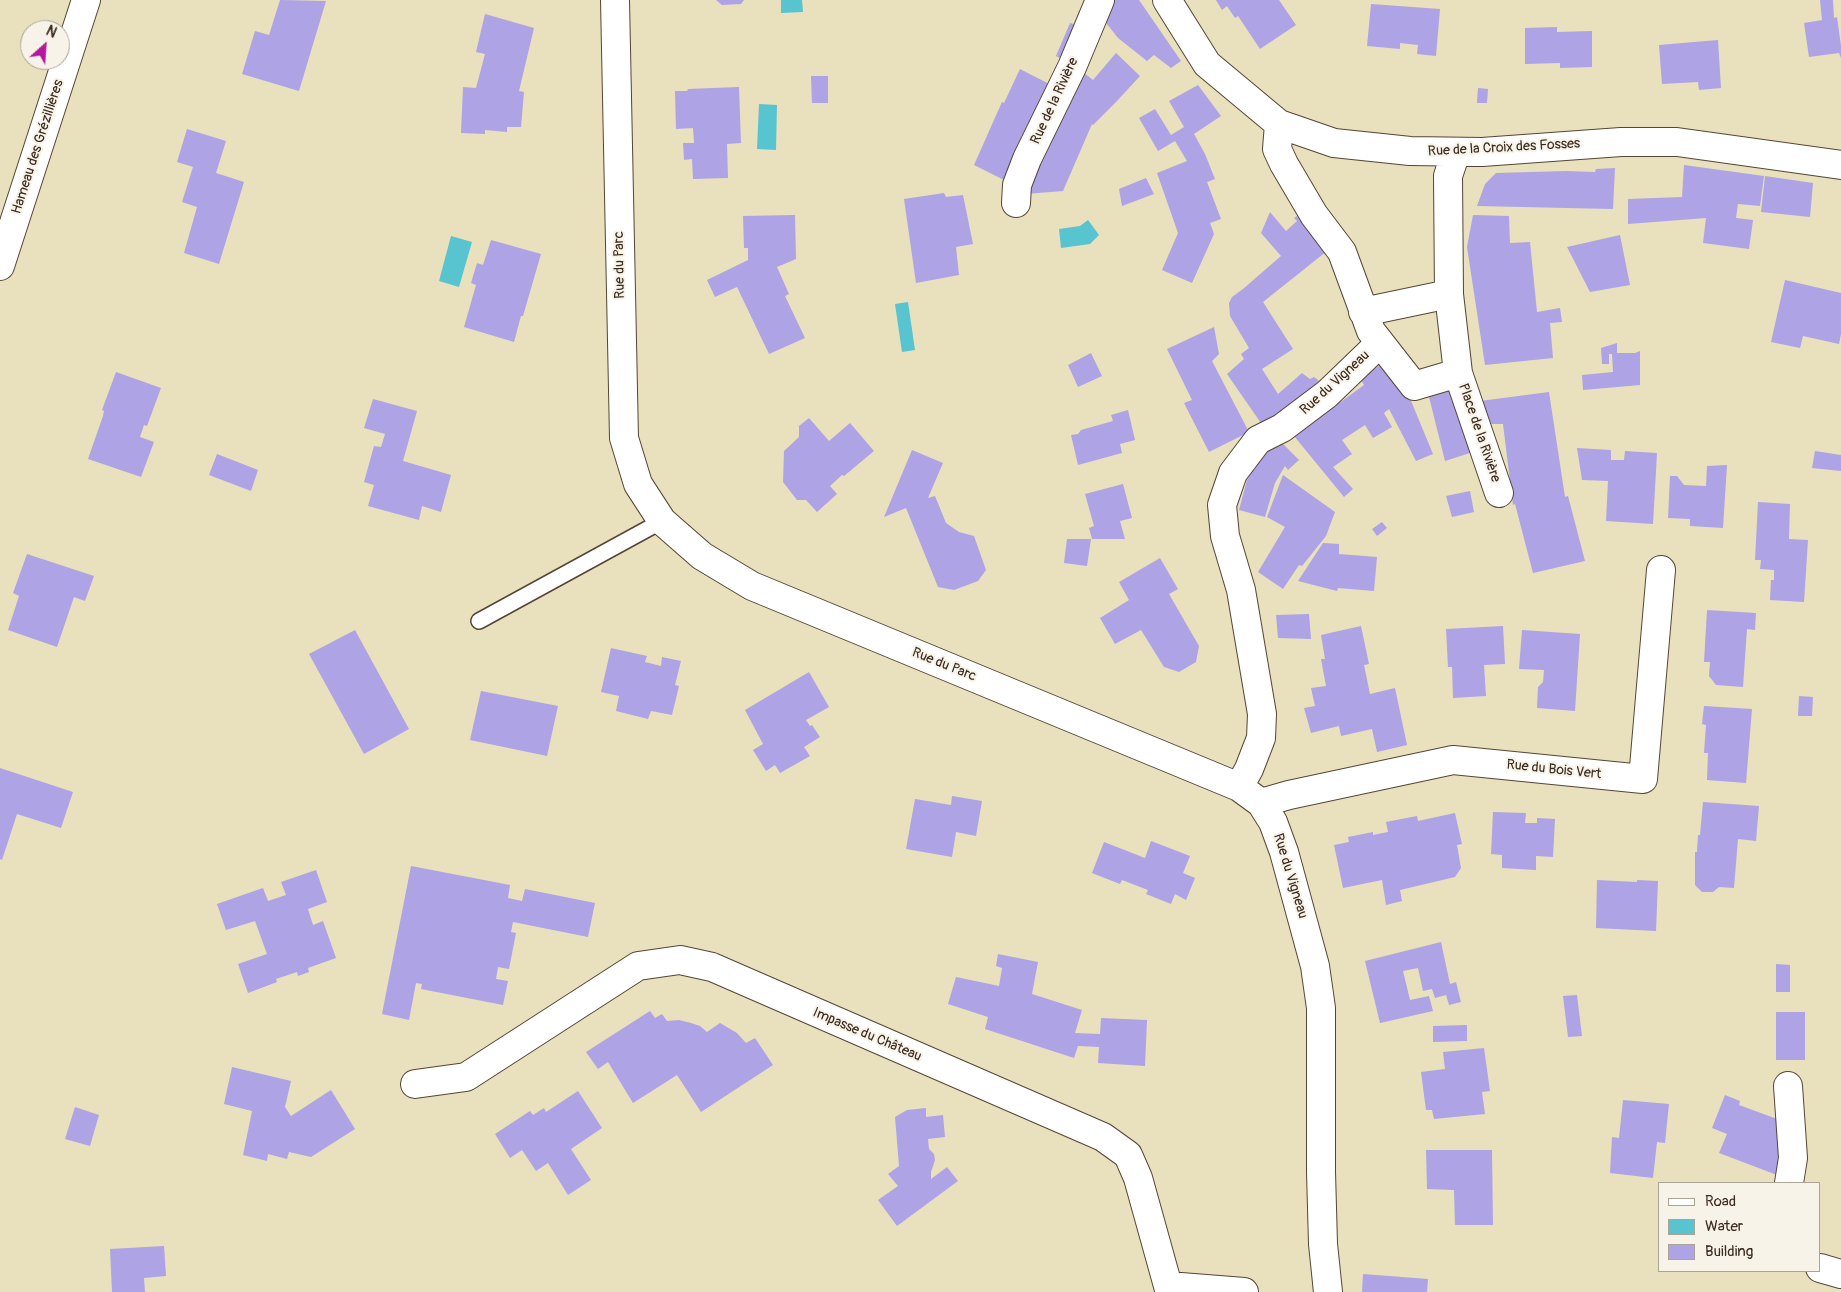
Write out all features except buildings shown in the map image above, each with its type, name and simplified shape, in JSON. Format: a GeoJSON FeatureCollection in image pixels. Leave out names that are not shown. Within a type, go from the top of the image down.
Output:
{"type":"FeatureCollection","features":[{"type":"Feature","properties":{"kind":"street","name":"Hameau des Grézillières"},"geometry":{"type":"LineString","coordinates":[[0,266],[86,0]]}},
{"type":"Feature","properties":{"kind":"street","name":"Rue du Parc"},"geometry":{"type":"LineString","coordinates":[[615,0],[624,438],[638,484],[662,521],[702,556],[752,586],[1239,787]]}},
{"type":"Feature","properties":{"kind":"street","name":"Rue de la Rivière"},"geometry":{"type":"LineString","coordinates":[[1016,203],[1017,185],[1072,68],[1100,0]]}},
{"type":"Feature","properties":{"kind":"street","name":"Rue de la Croix des Fosses"},"geometry":{"type":"LineString","coordinates":[[1167,0],[1207,64],[1279,124],[1334,143],[1410,152],[1482,152],[1621,142],[1677,142],[1841,165]]}},
{"type":"Feature","properties":{"kind":"street","name":"Place de la Rivière"},"geometry":{"type":"LineString","coordinates":[[1279,124],[1277,149],[1314,216],[1342,252],[1371,332],[1414,386],[1458,373]]}},
{"type":"Feature","properties":{"kind":"street","name":"Place de la Rivière"},"geometry":{"type":"LineString","coordinates":[[1456,152],[1448,176],[1449,294],[1458,373],[1499,493]]}},
{"type":"Feature","properties":{"kind":"street"},"geometry":{"type":"LineString","coordinates":[[1363,312],[1449,294]]}},
{"type":"Feature","properties":{"kind":"street","name":"Rue du Vigneau"},"geometry":{"type":"LineString","coordinates":[[1328,1292],[1323,1244],[1321,1172],[1321,1008],[1315,966],[1284,852],[1273,822],[1261,803],[1239,787],[1249,769],[1261,738],[1262,714],[1242,590],[1225,536],[1222,505],[1233,473],[1258,440],[1282,428],[1327,394],[1380,343]]}},
{"type":"Feature","properties":{"kind":"street","name":"Rue du Bois Vert"},"geometry":{"type":"LineString","coordinates":[[1261,803],[1289,795],[1453,760],[1643,779],[1661,570]]}},
{"type":"Feature","properties":{"kind":"street","name":"Impasse du Château"},"geometry":{"type":"LineString","coordinates":[[415,1084],[466,1077],[638,966],[680,960],[712,968],[1103,1137],[1128,1155],[1135,1170],[1164,1289],[1244,1292]]}},
{"type":"Feature","properties":{"kind":"street"},"geometry":{"type":"LineString","coordinates":[[1788,1086],[1793,1158],[1788,1182]]}},
{"type":"Feature","properties":{"kind":"street"},"geometry":{"type":"LineString","coordinates":[[1821,1268],[1841,1274]]}},
{"type":"Feature","properties":{"kind":"lane"},"geometry":{"type":"LineString","coordinates":[[479,621],[662,521]]}},
{"type":"Feature","properties":{"kind":"water"},"geometry":{"type":"Polygon","coordinates":[[[781,0],[802,0],[803,12],[781,13],[781,0]]]}},
{"type":"Feature","properties":{"kind":"water"},"geometry":{"type":"Polygon","coordinates":[[[759,104],[777,105],[776,150],[757,149],[759,104]]]}},
{"type":"Feature","properties":{"kind":"water"},"geometry":{"type":"Polygon","coordinates":[[[1088,220],[1099,235],[1090,244],[1061,248],[1059,229],[1080,226],[1088,220]]]}},
{"type":"Feature","properties":{"kind":"water"},"geometry":{"type":"Polygon","coordinates":[[[451,236],[472,242],[459,287],[439,281],[451,236]]]}},
{"type":"Feature","properties":{"kind":"water"},"geometry":{"type":"Polygon","coordinates":[[[908,302],[915,350],[902,352],[895,304],[908,302]]]}}]}
